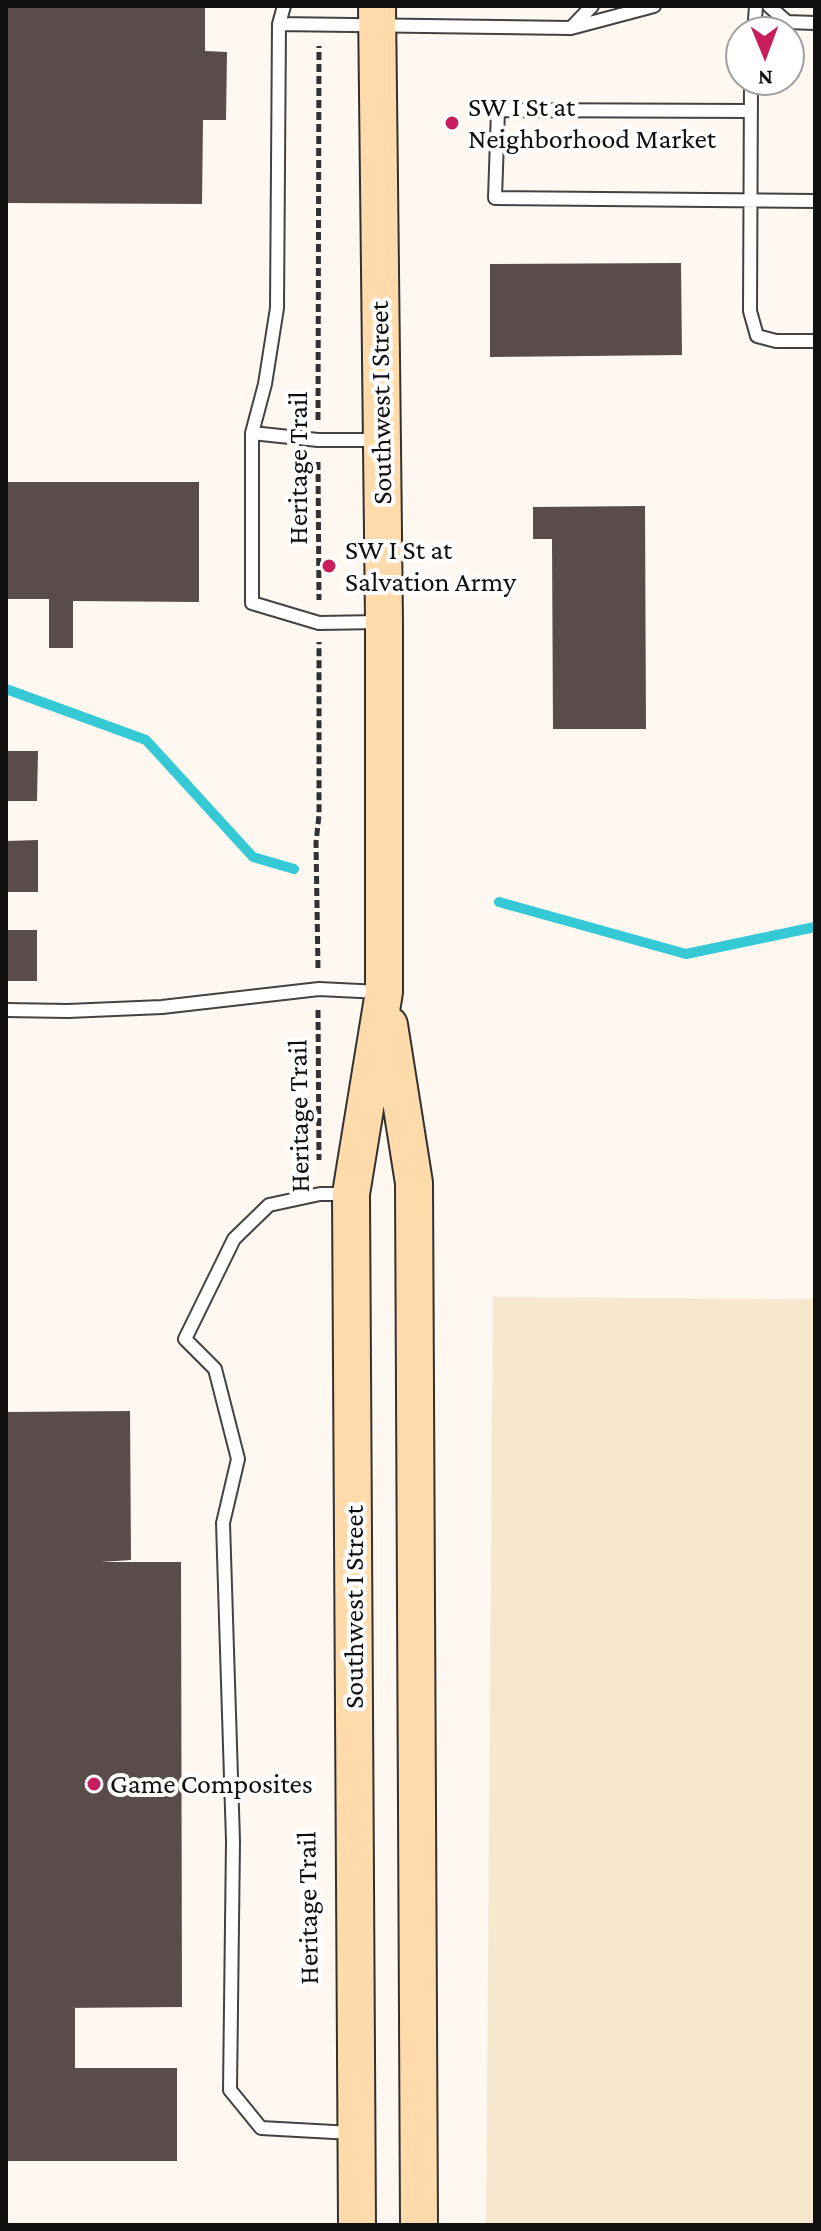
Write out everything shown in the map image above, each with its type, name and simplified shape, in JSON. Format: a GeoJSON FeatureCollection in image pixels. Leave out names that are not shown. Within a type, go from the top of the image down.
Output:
{"type":"FeatureCollection","features":[{"type":"Feature","properties":{"kind":"main road","name":"Southwest I Street"},"geometry":{"type":"LineString","coordinates":[[376,16],[384,622],[384,992],[414,1183],[419,2225]]}},
{"type":"Feature","properties":{"kind":"main road","name":"Southwest I Street"},"geometry":{"type":"LineString","coordinates":[[357,2225],[336,1194],[384,992]]}},
{"type":"Feature","properties":{"kind":"lane"},"geometry":{"type":"LineString","coordinates":[[284,6],[279,24],[277,308],[265,384],[252,433],[252,603],[319,623],[384,622]]}},
{"type":"Feature","properties":{"kind":"lane"},"geometry":{"type":"LineString","coordinates":[[571,28],[592,6]]}},
{"type":"Feature","properties":{"kind":"lane"},"geometry":{"type":"LineString","coordinates":[[279,24],[320,25],[376,16],[571,28],[654,6]]}},
{"type":"Feature","properties":{"kind":"lane"},"geometry":{"type":"LineString","coordinates":[[769,6],[787,22],[815,23]]}},
{"type":"Feature","properties":{"kind":"lane"},"geometry":{"type":"LineString","coordinates":[[751,96],[750,311],[757,336],[776,341],[815,341]]}},
{"type":"Feature","properties":{"kind":"lane"},"geometry":{"type":"LineString","coordinates":[[751,111],[498,110],[495,198],[815,201]]}},
{"type":"Feature","properties":{"kind":"lane"},"geometry":{"type":"LineString","coordinates":[[252,433],[318,440],[382,440]]}},
{"type":"Feature","properties":{"kind":"lane"},"geometry":{"type":"LineString","coordinates":[[6,1010],[162,1007],[319,989],[384,992]]}},
{"type":"Feature","properties":{"kind":"lane"},"geometry":{"type":"LineString","coordinates":[[336,1194],[269,1205],[234,1239],[185,1339],[215,1369],[238,1459],[223,1523],[233,1841],[230,2090],[261,2128],[356,2133]]}},
{"type":"Feature","properties":{"kind":"path","name":"Heritage Trail"},"geometry":{"type":"LineString","coordinates":[[320,25],[319,815],[316,843],[319,989],[336,1194]]}},
{"type":"Feature","properties":{"kind":"shaded area"},"geometry":{"type":"Polygon","coordinates":[[[493,1297],[815,1299],[815,2225],[486,2225],[493,1297]]]}},
{"type":"Feature","properties":{"kind":"building"},"geometry":{"type":"Polygon","coordinates":[[[6,6],[205,6],[205,51],[227,52],[226,120],[203,120],[202,204],[6,203],[6,6]]]}},
{"type":"Feature","properties":{"kind":"building"},"geometry":{"type":"Polygon","coordinates":[[[681,263],[682,355],[490,357],[490,264],[681,263]]]}},
{"type":"Feature","properties":{"kind":"building"},"geometry":{"type":"Polygon","coordinates":[[[6,482],[199,482],[199,602],[73,601],[73,648],[49,648],[49,599],[6,599],[6,482]]]}},
{"type":"Feature","properties":{"kind":"building"},"geometry":{"type":"Polygon","coordinates":[[[645,506],[646,729],[553,729],[552,539],[533,539],[533,507],[645,506]]]}},
{"type":"Feature","properties":{"kind":"building"},"geometry":{"type":"Polygon","coordinates":[[[6,751],[38,751],[37,801],[6,801],[6,751]]]}},
{"type":"Feature","properties":{"kind":"building"},"geometry":{"type":"Polygon","coordinates":[[[38,840],[38,892],[6,892],[6,841],[38,840]]]}},
{"type":"Feature","properties":{"kind":"building"},"geometry":{"type":"Polygon","coordinates":[[[6,930],[37,930],[37,981],[6,981],[6,930]]]}},
{"type":"Feature","properties":{"kind":"building","name":"Game Composites"},"geometry":{"type":"Polygon","coordinates":[[[130,1411],[131,1560],[100,1562],[181,1562],[182,2007],[61,2008],[75,2008],[75,2068],[177,2068],[177,2161],[6,2161],[6,1412],[130,1411]]]}},
{"type":"Feature","properties":{"kind":"waterway"},"geometry":{"type":"LineString","coordinates":[[6,689],[146,740],[253,857],[294,869]]}},
{"type":"Feature","properties":{"kind":"waterway"},"geometry":{"type":"LineString","coordinates":[[499,902],[686,954],[815,927]]}},
{"type":"Feature","properties":{"kind":"place","name":"SW I St at Neighborhood Market"},"geometry":{"type":"Point","coordinates":[452,123]}},
{"type":"Feature","properties":{"kind":"place","name":"SW I St at Salvation Army"},"geometry":{"type":"Point","coordinates":[329,566]}},
{"type":"Feature","properties":{"kind":"place","name":"Game Composites"},"geometry":{"type":"Point","coordinates":[94,1784]}}]}
